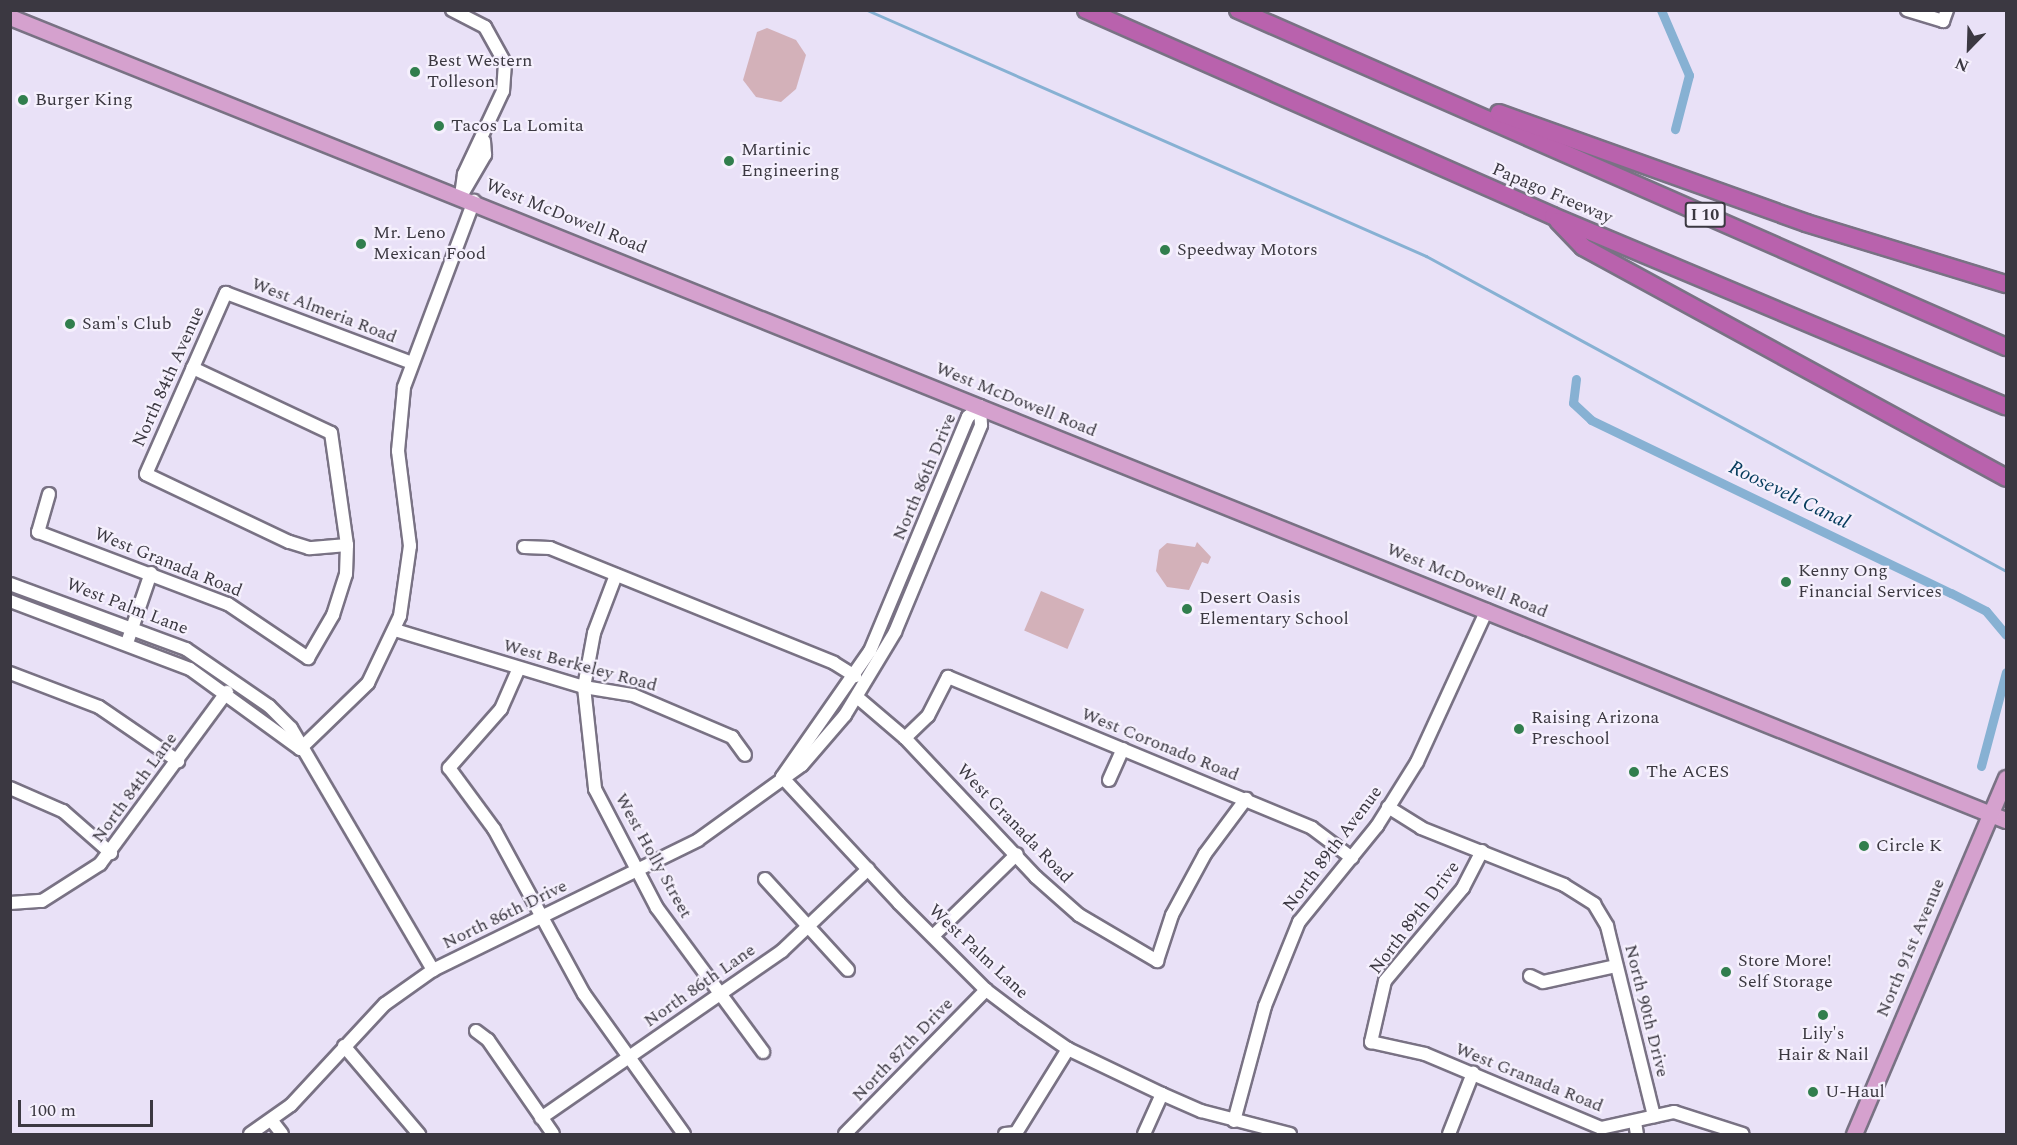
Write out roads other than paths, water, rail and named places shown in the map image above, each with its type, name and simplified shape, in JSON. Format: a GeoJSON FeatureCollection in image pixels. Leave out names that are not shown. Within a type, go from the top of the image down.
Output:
{"type":"FeatureCollection","features":[{"type":"Feature","properties":{"kind":"highway","name":"Papago Freeway"},"geometry":{"type":"LineString","coordinates":[[1086,10],[1553,216],[2007,406]]}},
{"type":"Feature","properties":{"kind":"highway","name":"I 10"},"geometry":{"type":"LineString","coordinates":[[1238,10],[2007,347]]}},
{"type":"Feature","properties":{"kind":"highway"},"geometry":{"type":"LineString","coordinates":[[1404,82],[1806,223],[2007,284]]}},
{"type":"Feature","properties":{"kind":"highway"},"geometry":{"type":"LineString","coordinates":[[1553,216],[1583,247],[2007,478]]}},
{"type":"Feature","properties":{"kind":"main road","name":"West McDowell Road"},"geometry":{"type":"LineString","coordinates":[[10,17],[2007,820]]}},
{"type":"Feature","properties":{"kind":"main road","name":"North 91st Avenue"},"geometry":{"type":"LineString","coordinates":[[1854,1134],[2007,778]]}},
{"type":"Feature","properties":{"kind":"street"},"geometry":{"type":"LineString","coordinates":[[300,749],[357,698],[395,630],[410,546],[398,451],[410,362],[467,199],[464,174],[484,141],[506,82],[496,39],[485,27],[452,10]]}},
{"type":"Feature","properties":{"kind":"street"},"geometry":{"type":"LineString","coordinates":[[1906,10],[1945,16]]}},
{"type":"Feature","properties":{"kind":"street","name":"West Almeria Road"},"geometry":{"type":"LineString","coordinates":[[226,293],[410,362]]}},
{"type":"Feature","properties":{"kind":"street","name":"North 84th Avenue"},"geometry":{"type":"LineString","coordinates":[[226,293],[146,474],[289,542],[309,548],[347,545]]}},
{"type":"Feature","properties":{"kind":"street"},"geometry":{"type":"LineString","coordinates":[[193,368],[331,433],[347,545]]}},
{"type":"Feature","properties":{"kind":"street","name":"North 86th Drive"},"geometry":{"type":"LineString","coordinates":[[782,777],[855,676],[876,639],[968,417],[980,406]]}},
{"type":"Feature","properties":{"kind":"street","name":"North 86th Drive"},"geometry":{"type":"LineString","coordinates":[[250,1134],[272,1121],[386,1004],[433,970],[638,872],[698,840],[782,777],[802,765],[857,697],[888,646],[981,425],[980,406]]}},
{"type":"Feature","properties":{"kind":"street","name":"West Granada Road"},"geometry":{"type":"LineString","coordinates":[[49,494],[38,532],[228,604],[308,658],[342,594],[347,545]]}},
{"type":"Feature","properties":{"kind":"street"},"geometry":{"type":"LineString","coordinates":[[524,547],[550,548],[834,663],[855,676]]}},
{"type":"Feature","properties":{"kind":"street"},"geometry":{"type":"LineString","coordinates":[[127,643],[151,573]]}},
{"type":"Feature","properties":{"kind":"street","name":"West Holly Street"},"geometry":{"type":"LineString","coordinates":[[616,574],[594,633],[584,687],[594,789],[638,872],[716,994],[763,1052]]}},
{"type":"Feature","properties":{"kind":"street","name":"West Palm Lane"},"geometry":{"type":"LineString","coordinates":[[10,584],[132,627],[222,670],[291,728],[300,749],[433,970]]}},
{"type":"Feature","properties":{"kind":"street","name":"West Palm Lane"},"geometry":{"type":"LineString","coordinates":[[10,602],[127,643],[190,669],[227,692],[300,749]]}},
{"type":"Feature","properties":{"kind":"street","name":"North 89th Avenue"},"geometry":{"type":"LineString","coordinates":[[1234,1121],[1284,952],[1306,911],[1352,858],[1388,807],[1443,714],[1487,610]]}},
{"type":"Feature","properties":{"kind":"street","name":"West Berkeley Road"},"geometry":{"type":"LineString","coordinates":[[395,630],[584,687],[633,695],[721,732],[745,755]]}},
{"type":"Feature","properties":{"kind":"street"},"geometry":{"type":"LineString","coordinates":[[876,639],[888,646]]}},
{"type":"Feature","properties":{"kind":"street"},"geometry":{"type":"LineString","coordinates":[[519,668],[501,709],[449,768],[494,829],[584,993],[684,1134]]}},
{"type":"Feature","properties":{"kind":"street"},"geometry":{"type":"LineString","coordinates":[[10,673],[99,707],[178,761]]}},
{"type":"Feature","properties":{"kind":"street","name":"West Coronado Road"},"geometry":{"type":"LineString","coordinates":[[905,738],[928,716],[948,677],[1246,799],[1321,833],[1352,858]]}},
{"type":"Feature","properties":{"kind":"street","name":"North 84th Lane"},"geometry":{"type":"LineString","coordinates":[[10,903],[27,905],[64,889],[111,853],[227,692]]}},
{"type":"Feature","properties":{"kind":"street","name":"West Granada Road"},"geometry":{"type":"LineString","coordinates":[[857,697],[905,738],[1079,915],[1157,961],[1172,915],[1205,854],[1246,799]]}},
{"type":"Feature","properties":{"kind":"street"},"geometry":{"type":"LineString","coordinates":[[1109,780],[1123,749]]}},
{"type":"Feature","properties":{"kind":"street","name":"West Palm Lane"},"geometry":{"type":"LineString","coordinates":[[782,777],[986,990],[1068,1049],[1162,1094],[1262,1132],[1290,1134]]}},
{"type":"Feature","properties":{"kind":"street"},"geometry":{"type":"LineString","coordinates":[[10,788],[63,811],[111,853]]}},
{"type":"Feature","properties":{"kind":"street"},"geometry":{"type":"LineString","coordinates":[[1388,807],[1421,828],[1482,851]]}},
{"type":"Feature","properties":{"kind":"street","name":"North 90th Drive"},"geometry":{"type":"LineString","coordinates":[[1482,851],[1580,892],[1602,915],[1654,1116]]}},
{"type":"Feature","properties":{"kind":"street","name":"North 89th Drive"},"geometry":{"type":"LineString","coordinates":[[1371,1042],[1385,981],[1463,888],[1482,851]]}},
{"type":"Feature","properties":{"kind":"street"},"geometry":{"type":"LineString","coordinates":[[933,936],[1017,854]]}},
{"type":"Feature","properties":{"kind":"street","name":"North 86th Lane"},"geometry":{"type":"LineString","coordinates":[[541,1118],[631,1058],[716,994],[782,951],[868,869]]}},
{"type":"Feature","properties":{"kind":"street"},"geometry":{"type":"LineString","coordinates":[[765,879],[848,970]]}},
{"type":"Feature","properties":{"kind":"street"},"geometry":{"type":"LineString","coordinates":[[1530,976],[1543,982],[1616,966]]}},
{"type":"Feature","properties":{"kind":"street","name":"North 87th Drive"},"geometry":{"type":"LineString","coordinates":[[845,1134],[986,990]]}},
{"type":"Feature","properties":{"kind":"street"},"geometry":{"type":"LineString","coordinates":[[476,1031],[553,1134]]}},
{"type":"Feature","properties":{"kind":"street","name":"West Granada Road"},"geometry":{"type":"LineString","coordinates":[[1371,1042],[1425,1054],[1601,1128],[1636,1128],[1654,1116],[1698,1116],[1743,1134]]}},
{"type":"Feature","properties":{"kind":"street"},"geometry":{"type":"LineString","coordinates":[[344,1046],[419,1134]]}},
{"type":"Feature","properties":{"kind":"street"},"geometry":{"type":"LineString","coordinates":[[1005,1134],[1016,1132],[1068,1049]]}},
{"type":"Feature","properties":{"kind":"street"},"geometry":{"type":"LineString","coordinates":[[1449,1134],[1473,1074]]}},
{"type":"Feature","properties":{"kind":"street"},"geometry":{"type":"LineString","coordinates":[[1144,1134],[1162,1094]]}},
{"type":"Feature","properties":{"kind":"street"},"geometry":{"type":"LineString","coordinates":[[272,1121],[282,1134]]}},
{"type":"Feature","properties":{"kind":"waterway"},"geometry":{"type":"LineString","coordinates":[[867,10],[1426,256],[2006,571]]}},
{"type":"Feature","properties":{"kind":"waterway","name":"Roosevelt Canal"},"geometry":{"type":"LineString","coordinates":[[1661,10],[1689,75],[1675,129]]}},
{"type":"Feature","properties":{"kind":"waterway","name":"Roosevelt Canal"},"geometry":{"type":"LineString","coordinates":[[1576,379],[1573,403],[1591,420],[1986,611],[2006,635]]}},
{"type":"Feature","properties":{"kind":"waterway","name":"Roosevelt Canal"},"geometry":{"type":"LineString","coordinates":[[1981,766],[2006,672]]}},
{"type":"Feature","properties":{"kind":"place","name":"Best Western Tolleson"},"geometry":{"type":"Point","coordinates":[415,72]}},
{"type":"Feature","properties":{"kind":"place","name":"Burger King"},"geometry":{"type":"Point","coordinates":[23,100]}},
{"type":"Feature","properties":{"kind":"place","name":"Tacos La Lomita"},"geometry":{"type":"Point","coordinates":[439,126]}},
{"type":"Feature","properties":{"kind":"place","name":"Martinic Engineering"},"geometry":{"type":"Point","coordinates":[729,161]}},
{"type":"Feature","properties":{"kind":"place","name":"Mr. Leno Mexican Food"},"geometry":{"type":"Point","coordinates":[361,244]}},
{"type":"Feature","properties":{"kind":"place","name":"Speedway Motors"},"geometry":{"type":"Point","coordinates":[1165,250]}},
{"type":"Feature","properties":{"kind":"place","name":"Sam's Club"},"geometry":{"type":"Point","coordinates":[70,324]}},
{"type":"Feature","properties":{"kind":"place","name":"Kenny Ong Financial Services"},"geometry":{"type":"Point","coordinates":[1786,582]}},
{"type":"Feature","properties":{"kind":"place","name":"Desert Oasis Elementary School"},"geometry":{"type":"Point","coordinates":[1187,609]}},
{"type":"Feature","properties":{"kind":"place","name":"Raising Arizona Preschool"},"geometry":{"type":"Point","coordinates":[1519,729]}},
{"type":"Feature","properties":{"kind":"place","name":"The ACES"},"geometry":{"type":"Point","coordinates":[1634,772]}},
{"type":"Feature","properties":{"kind":"place","name":"Circle K"},"geometry":{"type":"Point","coordinates":[1864,846]}},
{"type":"Feature","properties":{"kind":"place","name":"Store More! Self Storage"},"geometry":{"type":"Point","coordinates":[1726,972]}},
{"type":"Feature","properties":{"kind":"place","name":"Lily's Hair & Nail"},"geometry":{"type":"Point","coordinates":[1823,1015]}},
{"type":"Feature","properties":{"kind":"place","name":"U-Haul"},"geometry":{"type":"Point","coordinates":[1813,1092]}}]}
